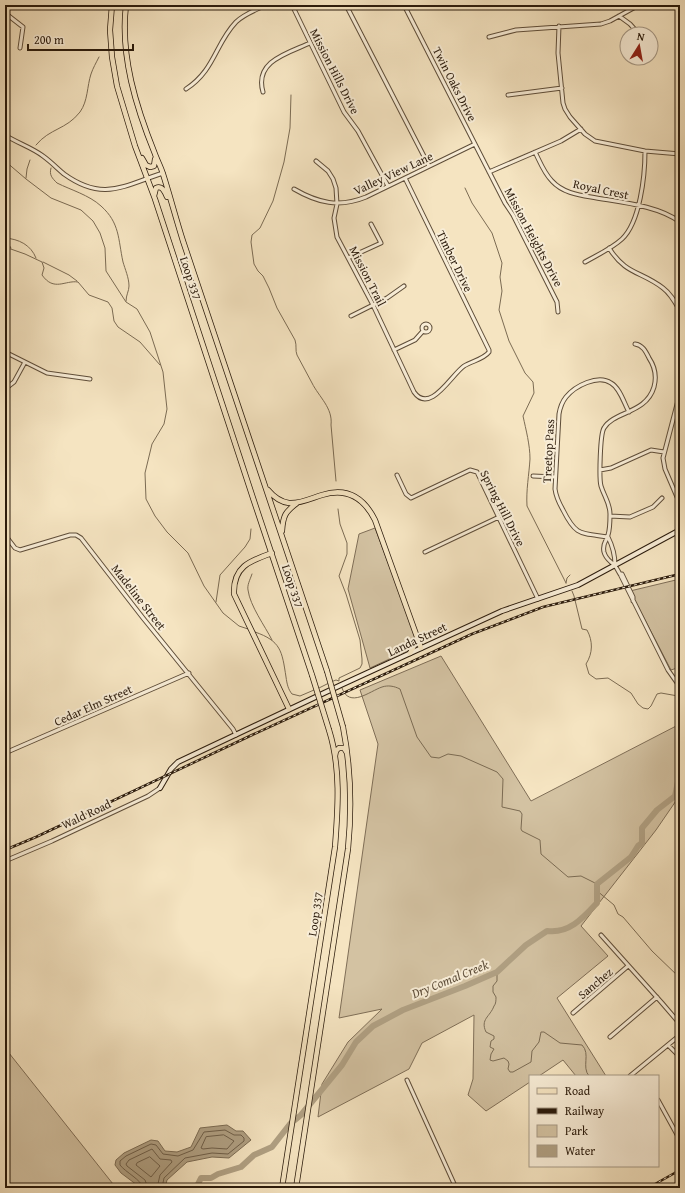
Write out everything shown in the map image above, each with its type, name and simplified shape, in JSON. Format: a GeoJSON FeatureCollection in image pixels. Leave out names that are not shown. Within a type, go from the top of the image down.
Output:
{"type":"FeatureCollection","features":[{"type":"Feature","properties":{"kind":"main road","name":"Loop 337"},"geometry":{"type":"LineString","coordinates":[[112,5],[111,43],[115,79],[135,146],[155,199],[251,494],[312,675],[329,730],[335,758],[339,799],[335,847],[282,1188]]}},
{"type":"Feature","properties":{"kind":"main road","name":"Loop 337"},"geometry":{"type":"LineString","coordinates":[[126,5],[126,38],[130,72],[138,107],[163,173],[171,203],[327,670],[343,727],[349,759],[351,808],[348,849],[296,1188]]}},
{"type":"Feature","properties":{"kind":"main road"},"geometry":{"type":"LineString","coordinates":[[135,146],[144,162],[150,167],[153,167],[155,164],[155,154]]}},
{"type":"Feature","properties":{"kind":"main road"},"geometry":{"type":"LineString","coordinates":[[155,199],[154,192],[156,188],[161,188],[171,203]]}},
{"type":"Feature","properties":{"kind":"main road"},"geometry":{"type":"LineString","coordinates":[[266,488],[278,498],[287,502],[297,503]]}},
{"type":"Feature","properties":{"kind":"main road"},"geometry":{"type":"LineString","coordinates":[[282,534],[283,520],[287,511],[297,503],[325,494],[340,492],[354,496],[365,504],[375,520],[421,648]]}},
{"type":"Feature","properties":{"kind":"main road"},"geometry":{"type":"LineString","coordinates":[[272,553],[254,559],[244,566],[237,575],[234,584],[234,594],[289,709]]}},
{"type":"Feature","properties":{"kind":"main road"},"geometry":{"type":"LineString","coordinates":[[410,653],[415,644],[416,633]]}},
{"type":"Feature","properties":{"kind":"main road"},"geometry":{"type":"LineString","coordinates":[[335,758],[336,751],[341,747],[346,750],[349,759]]}},
{"type":"Feature","properties":{"kind":"street"},"geometry":{"type":"LineString","coordinates":[[186,89],[205,73],[229,32],[237,22],[266,5]]}},
{"type":"Feature","properties":{"kind":"street","name":"Mission Hills Drive"},"geometry":{"type":"LineString","coordinates":[[292,5],[344,112],[358,131],[388,186]]}},
{"type":"Feature","properties":{"kind":"street"},"geometry":{"type":"LineString","coordinates":[[346,5],[429,166]]}},
{"type":"Feature","properties":{"kind":"street"},"geometry":{"type":"LineString","coordinates":[[405,6],[410,5]]}},
{"type":"Feature","properties":{"kind":"street"},"geometry":{"type":"LineString","coordinates":[[489,37],[516,30],[601,24],[640,5]]}},
{"type":"Feature","properties":{"kind":"street","name":"Twin Oaks Drive"},"geometry":{"type":"LineString","coordinates":[[405,6],[489,172]]}},
{"type":"Feature","properties":{"kind":"street"},"geometry":{"type":"LineString","coordinates":[[5,13],[23,27],[20,48]]}},
{"type":"Feature","properties":{"kind":"street"},"geometry":{"type":"LineString","coordinates":[[619,16],[630,26]]}},
{"type":"Feature","properties":{"kind":"street"},"geometry":{"type":"LineString","coordinates":[[559,26],[557,49],[565,109],[570,117],[588,137],[595,141],[646,151],[680,154]]}},
{"type":"Feature","properties":{"kind":"street"},"geometry":{"type":"LineString","coordinates":[[263,92],[261,79],[269,64],[280,57],[310,43]]}},
{"type":"Feature","properties":{"kind":"street"},"geometry":{"type":"LineString","coordinates":[[508,95],[562,88]]}},
{"type":"Feature","properties":{"kind":"street"},"geometry":{"type":"LineString","coordinates":[[489,172],[561,141],[581,129]]}},
{"type":"Feature","properties":{"kind":"street"},"geometry":{"type":"LineString","coordinates":[[5,135],[13,141],[42,155],[68,176],[93,188],[108,190],[116,189],[163,173]]}},
{"type":"Feature","properties":{"kind":"street","name":"Valley View Lane"},"geometry":{"type":"LineString","coordinates":[[294,189],[315,199],[337,204],[361,199],[476,144]]}},
{"type":"Feature","properties":{"kind":"street"},"geometry":{"type":"LineString","coordinates":[[585,262],[618,242],[628,232],[634,220],[644,180],[646,151]]}},
{"type":"Feature","properties":{"kind":"street","name":"Royal Crest"},"geometry":{"type":"LineString","coordinates":[[535,152],[548,177],[563,190],[583,196],[662,211],[670,214],[680,222]]}},
{"type":"Feature","properties":{"kind":"street","name":"Mission Trail"},"geometry":{"type":"LineString","coordinates":[[316,161],[328,171],[333,179],[337,193],[337,204],[334,218],[335,231],[373,305],[414,392],[421,398]]}},
{"type":"Feature","properties":{"kind":"street","name":"Mission Heights Drive"},"geometry":{"type":"LineString","coordinates":[[489,172],[505,203],[514,215],[557,302],[558,312]]}},
{"type":"Feature","properties":{"kind":"street","name":"Timber Drive"},"geometry":{"type":"LineString","coordinates":[[405,178],[488,347],[489,352],[485,356],[461,369],[439,392],[427,398],[421,398]]}},
{"type":"Feature","properties":{"kind":"street"},"geometry":{"type":"LineString","coordinates":[[348,258],[381,243],[371,224]]}},
{"type":"Feature","properties":{"kind":"street"},"geometry":{"type":"LineString","coordinates":[[609,248],[623,266],[664,289],[680,311]]}},
{"type":"Feature","properties":{"kind":"street"},"geometry":{"type":"LineString","coordinates":[[351,316],[387,298],[404,286]]}},
{"type":"Feature","properties":{"kind":"street"},"geometry":{"type":"LineString","coordinates":[[394,350],[415,340],[423,331]]}},
{"type":"Feature","properties":{"kind":"street"},"geometry":{"type":"LineString","coordinates":[[615,566],[615,557],[608,537],[610,516],[608,502],[600,483],[602,436],[604,428],[612,421],[646,401],[653,390],[656,378],[655,371],[650,359],[642,347],[639,344],[635,344]]}},
{"type":"Feature","properties":{"kind":"street"},"geometry":{"type":"LineString","coordinates":[[5,352],[53,375],[90,378]]}},
{"type":"Feature","properties":{"kind":"street"},"geometry":{"type":"LineString","coordinates":[[5,389],[14,382],[25,362]]}},
{"type":"Feature","properties":{"kind":"street","name":"Treetop Pass"},"geometry":{"type":"LineString","coordinates":[[608,537],[582,533],[573,527],[556,496],[555,477],[559,414],[562,403],[569,394],[593,380],[602,379],[611,383],[617,389],[629,412]]}},
{"type":"Feature","properties":{"kind":"street"},"geometry":{"type":"LineString","coordinates":[[680,393],[664,452],[663,462],[680,504]]}},
{"type":"Feature","properties":{"kind":"street"},"geometry":{"type":"LineString","coordinates":[[600,470],[611,468],[651,450],[664,452]]}},
{"type":"Feature","properties":{"kind":"street","name":"Spring Hill Drive"},"geometry":{"type":"LineString","coordinates":[[397,475],[406,494],[411,498],[470,470],[477,472],[538,599]]}},
{"type":"Feature","properties":{"kind":"street"},"geometry":{"type":"LineString","coordinates":[[533,476],[555,477]]}},
{"type":"Feature","properties":{"kind":"street"},"geometry":{"type":"LineString","coordinates":[[610,516],[630,517],[653,507],[662,498]]}},
{"type":"Feature","properties":{"kind":"street"},"geometry":{"type":"LineString","coordinates":[[425,552],[499,517]]}},
{"type":"Feature","properties":{"kind":"street","name":"Landa Street"},"geometry":{"type":"LineString","coordinates":[[167,775],[178,762],[502,611],[578,585],[680,530]]}},
{"type":"Feature","properties":{"kind":"street","name":"Madeline Street"},"geometry":{"type":"LineString","coordinates":[[5,535],[15,548],[20,550],[70,535],[78,536],[189,673],[233,729],[236,735]]}},
{"type":"Feature","properties":{"kind":"street"},"geometry":{"type":"LineString","coordinates":[[608,537],[604,541],[604,549],[607,560],[615,566],[620,574],[668,670],[680,687]]}},
{"type":"Feature","properties":{"kind":"street"},"geometry":{"type":"LineString","coordinates":[[604,549],[611,548]]}},
{"type":"Feature","properties":{"kind":"street","name":"Cedar Elm Street"},"geometry":{"type":"LineString","coordinates":[[5,753],[189,673]]}},
{"type":"Feature","properties":{"kind":"street","name":"Wald Road"},"geometry":{"type":"LineString","coordinates":[[5,861],[52,841],[148,796],[160,788],[167,775]]}},
{"type":"Feature","properties":{"kind":"street"},"geometry":{"type":"LineString","coordinates":[[601,935],[680,1024]]}},
{"type":"Feature","properties":{"kind":"street","name":"Sanchez"},"geometry":{"type":"LineString","coordinates":[[573,1013],[628,966]]}},
{"type":"Feature","properties":{"kind":"street"},"geometry":{"type":"LineString","coordinates":[[610,1037],[657,997]]}},
{"type":"Feature","properties":{"kind":"street"},"geometry":{"type":"LineString","coordinates":[[635,1075],[668,1044],[680,1035]]}},
{"type":"Feature","properties":{"kind":"street"},"geometry":{"type":"LineString","coordinates":[[668,1044],[680,1057]]}},
{"type":"Feature","properties":{"kind":"street"},"geometry":{"type":"LineString","coordinates":[[407,1080],[456,1188]]}},
{"type":"Feature","properties":{"kind":"street"},"geometry":{"type":"LineString","coordinates":[[659,1102],[680,1140]]}},
{"type":"Feature","properties":{"kind":"green space"},"geometry":{"type":"Polygon","coordinates":[[[375,528],[414,631],[415,639],[411,649],[370,668],[348,589],[359,534],[375,528]]]}},
{"type":"Feature","properties":{"kind":"green space"},"geometry":{"type":"Polygon","coordinates":[[[680,579],[680,667],[671,670],[630,591],[680,579]]]}},
{"type":"Feature","properties":{"kind":"green space"},"geometry":{"type":"Polygon","coordinates":[[[441,656],[531,801],[680,724],[680,795],[656,830],[581,926],[608,956],[557,998],[605,1075],[575,1075],[563,1060],[540,1075],[529,1075],[529,1083],[486,1111],[468,1095],[473,1079],[474,1015],[422,1043],[409,1069],[318,1117],[322,1084],[348,1042],[382,1009],[339,1018],[378,744],[360,690],[441,656]]]}},
{"type":"Feature","properties":{"kind":"green space"},"geometry":{"type":"Polygon","coordinates":[[[5,1048],[113,1184],[106,1188],[5,1188],[5,1048]]]}},
{"type":"Feature","properties":{"kind":"water"},"geometry":{"type":"Polygon","coordinates":[[[227,1125],[236,1131],[243,1131],[251,1140],[229,1158],[212,1157],[187,1162],[167,1180],[165,1188],[141,1188],[121,1173],[115,1165],[116,1160],[124,1153],[151,1140],[158,1141],[165,1151],[177,1152],[191,1147],[200,1128],[227,1125]]]}},
{"type":"Feature","properties":{"kind":"waterway"},"geometry":{"type":"LineString","coordinates":[[36,145],[41,139],[75,118],[83,108],[91,74],[99,57]]}},
{"type":"Feature","properties":{"kind":"waterway"},"geometry":{"type":"LineString","coordinates":[[291,95],[290,128],[284,162],[273,201],[260,228],[252,235],[251,242],[254,264],[263,276],[277,308],[295,340],[297,355],[330,413],[336,481]]}},
{"type":"Feature","properties":{"kind":"waterway"},"geometry":{"type":"LineString","coordinates":[[26,178],[30,160]]}},
{"type":"Feature","properties":{"kind":"waterway"},"geometry":{"type":"LineString","coordinates":[[5,161],[51,198],[81,210],[93,221],[100,233],[105,248],[106,271],[126,302],[137,309],[150,332],[163,372],[167,409],[164,424],[152,444],[145,473],[146,499],[155,516],[167,532],[188,553],[204,586],[223,613],[239,626],[248,629]]}},
{"type":"Feature","properties":{"kind":"waterway"},"geometry":{"type":"LineString","coordinates":[[51,168],[51,176],[57,183],[96,202],[112,219],[117,232],[128,280],[129,288],[126,301]]}},
{"type":"Feature","properties":{"kind":"waterway"},"geometry":{"type":"LineString","coordinates":[[465,188],[472,203],[492,233],[502,263],[500,277],[502,291],[499,310],[509,341],[525,373],[533,382],[534,393],[523,416],[530,454],[527,506],[566,583]]}},
{"type":"Feature","properties":{"kind":"waterway"},"geometry":{"type":"LineString","coordinates":[[5,238],[20,241],[28,246],[36,258]]}},
{"type":"Feature","properties":{"kind":"waterway"},"geometry":{"type":"LineString","coordinates":[[5,239],[11,248]]}},
{"type":"Feature","properties":{"kind":"waterway"},"geometry":{"type":"LineString","coordinates":[[5,247],[42,262],[44,268],[42,275],[51,283],[60,284],[78,282],[89,295],[108,302],[112,308],[114,321],[118,327],[140,342],[160,365]]}},
{"type":"Feature","properties":{"kind":"waterway"},"geometry":{"type":"LineString","coordinates":[[43,262],[69,275],[77,281]]}},
{"type":"Feature","properties":{"kind":"waterway"},"geometry":{"type":"LineString","coordinates":[[331,682],[336,680],[339,681],[339,678],[360,668],[362,664],[360,640],[339,576],[347,554],[347,543],[340,524],[338,509]]}},
{"type":"Feature","properties":{"kind":"waterway"},"geometry":{"type":"LineString","coordinates":[[216,602],[220,575],[245,547],[250,539],[251,529]]}},
{"type":"Feature","properties":{"kind":"waterway"},"geometry":{"type":"LineString","coordinates":[[252,574],[248,586],[249,596],[272,640]]}},
{"type":"Feature","properties":{"kind":"waterway"},"geometry":{"type":"LineString","coordinates":[[566,583],[567,578],[570,575]]}},
{"type":"Feature","properties":{"kind":"waterway"},"geometry":{"type":"LineString","coordinates":[[572,591],[582,629],[587,630],[590,638],[591,651],[586,664],[589,674],[596,679],[608,678],[631,693],[638,704],[643,708],[648,709],[657,694],[661,693],[678,696],[680,699]]}},
{"type":"Feature","properties":{"kind":"waterway"},"geometry":{"type":"LineString","coordinates":[[255,632],[264,635],[279,648],[288,686],[292,694],[300,696],[314,690]]}},
{"type":"Feature","properties":{"kind":"waterway"},"geometry":{"type":"LineString","coordinates":[[319,688],[329,683]]}},
{"type":"Feature","properties":{"kind":"waterway"},"geometry":{"type":"LineString","coordinates":[[342,688],[345,694],[355,698],[366,695],[384,686],[391,686],[400,689],[417,737],[431,757],[439,758],[448,754],[461,756],[497,772],[503,779],[502,807],[520,811],[522,814],[521,829],[522,831],[540,840],[541,854],[568,877],[581,876],[597,884]]}},
{"type":"Feature","properties":{"kind":"waterway","name":"Dry Comal Creek"},"geometry":{"type":"LineString","coordinates":[[196,1188],[201,1178],[211,1178],[218,1174],[241,1167],[254,1155],[272,1147],[290,1124],[301,1115],[342,1065],[356,1042],[373,1026],[403,1010],[497,972],[526,945],[547,931],[562,930],[575,924],[581,919],[597,903],[597,884],[631,857],[638,846],[642,843],[642,828],[657,810],[675,796],[680,772]]}},
{"type":"Feature","properties":{"kind":"waterway"},"geometry":{"type":"LineString","coordinates":[[596,890],[614,905],[618,914],[623,917],[652,951],[680,978]]}},
{"type":"Feature","properties":{"kind":"waterway"},"geometry":{"type":"LineString","coordinates":[[497,972],[497,981],[493,986],[496,1003],[486,1018],[484,1024],[486,1032],[494,1036],[494,1039],[491,1041],[490,1047],[494,1049],[490,1060],[493,1061],[504,1058],[508,1061],[508,1069],[510,1072],[513,1072],[531,1062],[532,1051],[539,1042],[541,1032],[544,1032],[560,1043],[582,1045],[586,1052],[586,1069],[588,1075]]}},
{"type":"Feature","properties":{"kind":"railway"},"geometry":{"type":"LineString","coordinates":[[5,850],[36,837],[252,735],[472,634],[543,607],[680,574]]}},
{"type":"Feature","properties":{"kind":"railway"},"geometry":{"type":"LineString","coordinates":[[648,1188],[680,1170]]}}]}
